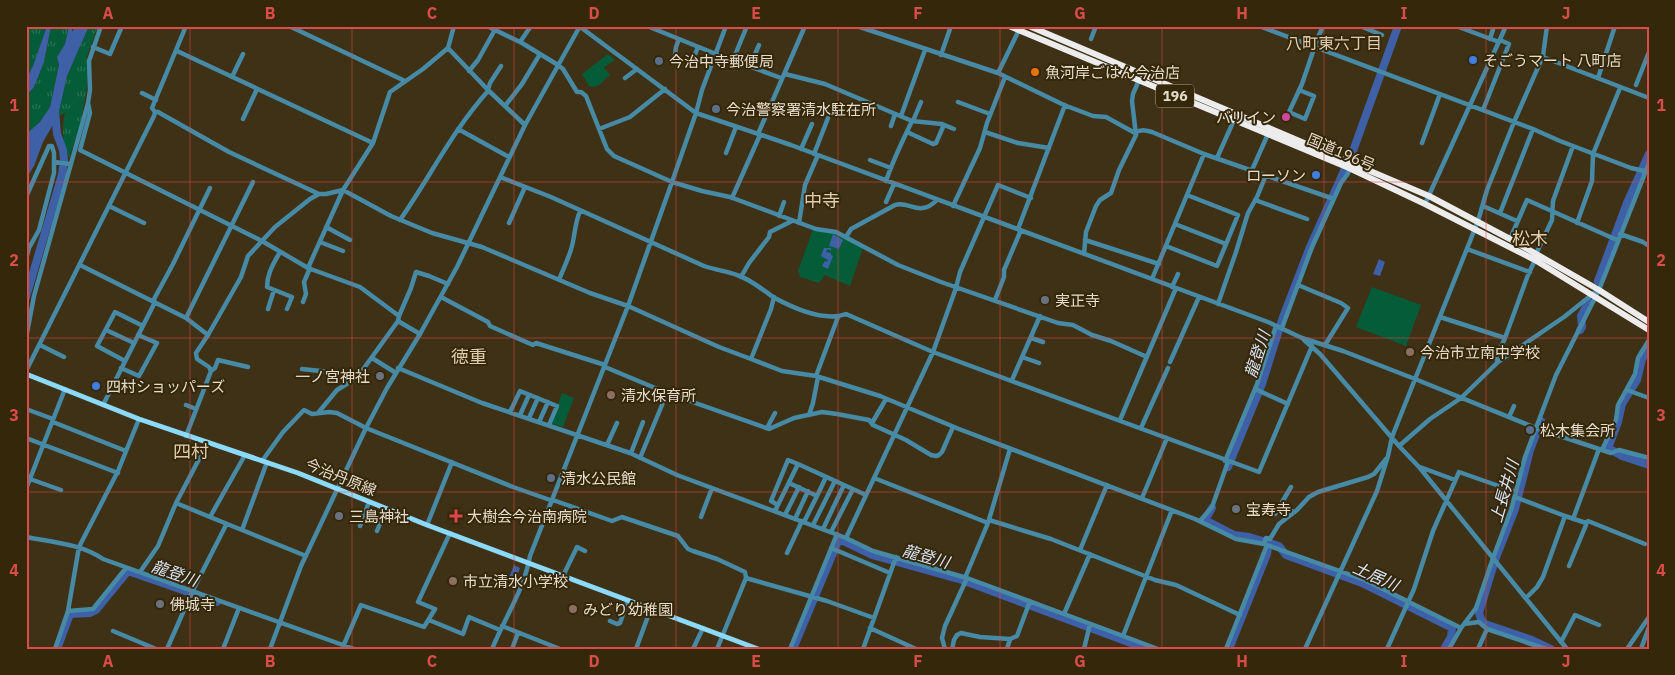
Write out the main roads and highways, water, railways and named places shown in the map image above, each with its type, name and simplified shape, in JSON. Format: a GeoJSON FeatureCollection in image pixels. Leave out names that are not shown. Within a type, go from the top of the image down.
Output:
{"type":"FeatureCollection","features":[{"type":"Feature","properties":{"kind":"highway","name":"国道196号"},"geometry":{"type":"LineString","coordinates":[[1009,26],[1268,134],[1343,162]]}},
{"type":"Feature","properties":{"kind":"highway","name":"国道196号"},"geometry":{"type":"LineString","coordinates":[[1029,26],[1343,162],[1426,204],[1510,239],[1536,257]]}},
{"type":"Feature","properties":{"kind":"highway","name":"国道196号"},"geometry":{"type":"LineString","coordinates":[[1351,166],[1429,196],[1476,225],[1649,322]]}},
{"type":"Feature","properties":{"kind":"highway","name":"国道196号"},"geometry":{"type":"LineString","coordinates":[[1596,293],[1649,330]]}},
{"type":"Feature","properties":{"kind":"main road","name":"今治丹原線"},"geometry":{"type":"LineString","coordinates":[[26,372],[139,419],[338,489],[529,564],[758,649]]}},
{"type":"Feature","properties":{"kind":"water"},"geometry":{"type":"Polygon","coordinates":[[[47,26],[51,26],[44,62],[34,87],[26,96],[26,79],[33,66],[47,26]]]}},
{"type":"Feature","properties":{"kind":"water"},"geometry":{"type":"Polygon","coordinates":[[[69,26],[73,26],[72,32],[76,26],[89,26],[67,76],[58,116],[43,142],[34,166],[26,179],[26,134],[40,122],[50,107],[59,65],[57,57],[65,44],[69,26]]]}},
{"type":"Feature","properties":{"kind":"water"},"geometry":{"type":"Polygon","coordinates":[[[833,234],[843,240],[839,249],[829,246],[833,234]]]}},
{"type":"Feature","properties":{"kind":"water"},"geometry":{"type":"Polygon","coordinates":[[[824,248],[831,248],[831,251],[828,249],[826,252],[831,253],[833,256],[828,269],[822,266],[828,260],[821,256],[824,248]]]}},
{"type":"Feature","properties":{"kind":"water"},"geometry":{"type":"Polygon","coordinates":[[[1379,259],[1385,262],[1380,276],[1373,274],[1379,259]]]}},
{"type":"Feature","properties":{"kind":"water"},"geometry":{"type":"Polygon","coordinates":[[[514,565],[520,568],[515,582],[508,580],[514,565]]]}},
{"type":"Feature","properties":{"kind":"waterway","name":"龍登川"},"geometry":{"type":"LineString","coordinates":[[1228,467],[1262,384],[1283,317],[1310,247],[1353,151],[1398,26]]}},
{"type":"Feature","properties":{"kind":"waterway"},"geometry":{"type":"LineString","coordinates":[[26,297],[62,175],[63,150],[57,134],[55,111]]}},
{"type":"Feature","properties":{"kind":"waterway","name":"上長井川"},"geometry":{"type":"LineString","coordinates":[[1598,281],[1627,203],[1649,154]]}},
{"type":"Feature","properties":{"kind":"waterway","name":"上長井川"},"geometry":{"type":"LineString","coordinates":[[1580,330],[1582,327],[1581,316],[1589,302]]}},
{"type":"Feature","properties":{"kind":"waterway","name":"上長井川"},"geometry":{"type":"LineString","coordinates":[[1649,347],[1642,359],[1637,380],[1622,404],[1618,422],[1608,448],[1622,456],[1649,465]]}},
{"type":"Feature","properties":{"kind":"waterway","name":"上長井川"},"geometry":{"type":"LineString","coordinates":[[1541,421],[1530,450],[1515,509],[1495,560],[1479,613],[1485,624],[1532,640],[1551,649]]}},
{"type":"Feature","properties":{"kind":"waterway","name":"土居川"},"geometry":{"type":"LineString","coordinates":[[1212,508],[1205,520],[1234,535],[1249,537],[1279,546],[1286,555],[1362,583],[1452,628],[1451,637],[1444,649]]}},
{"type":"Feature","properties":{"kind":"waterway","name":"龍登川"},"geometry":{"type":"LineString","coordinates":[[793,649],[839,539],[872,555],[962,580],[1147,649]]}},
{"type":"Feature","properties":{"kind":"waterway","name":"龍登川"},"geometry":{"type":"LineString","coordinates":[[1229,649],[1267,554],[1269,542]]}},
{"type":"Feature","properties":{"kind":"waterway","name":"龍登川"},"geometry":{"type":"LineString","coordinates":[[57,649],[70,614],[90,613],[96,610],[128,571],[217,602]]}},
{"type":"Feature","properties":{"kind":"place","name":"そごうマート 八町店"},"geometry":{"type":"Point","coordinates":[1473,60]}},
{"type":"Feature","properties":{"kind":"place","name":"今治中寺郵便局"},"geometry":{"type":"Point","coordinates":[659,61]}},
{"type":"Feature","properties":{"kind":"place","name":"魚河岸ごはん今治店"},"geometry":{"type":"Point","coordinates":[1035,72]}},
{"type":"Feature","properties":{"kind":"place","name":"今治警察署清水駐在所"},"geometry":{"type":"Point","coordinates":[716,109]}},
{"type":"Feature","properties":{"kind":"place","name":"バリイン"},"geometry":{"type":"Point","coordinates":[1286,117]}},
{"type":"Feature","properties":{"kind":"place","name":"ローソン"},"geometry":{"type":"Point","coordinates":[1316,175]}},
{"type":"Feature","properties":{"kind":"place","name":"実正寺"},"geometry":{"type":"Point","coordinates":[1045,300]}},
{"type":"Feature","properties":{"kind":"place","name":"今治市立南中学校"},"geometry":{"type":"Point","coordinates":[1410,352]}},
{"type":"Feature","properties":{"kind":"place","name":"一ノ宮神社"},"geometry":{"type":"Point","coordinates":[380,376]}},
{"type":"Feature","properties":{"kind":"place","name":"四村ショッパーズ"},"geometry":{"type":"Point","coordinates":[96,386]}},
{"type":"Feature","properties":{"kind":"place","name":"清水保育所"},"geometry":{"type":"Point","coordinates":[611,395]}},
{"type":"Feature","properties":{"kind":"place","name":"松木集会所"},"geometry":{"type":"Point","coordinates":[1530,430]}},
{"type":"Feature","properties":{"kind":"place","name":"清水公民館"},"geometry":{"type":"Point","coordinates":[551,478]}},
{"type":"Feature","properties":{"kind":"place","name":"宝寿寺"},"geometry":{"type":"Point","coordinates":[1236,509]}},
{"type":"Feature","properties":{"kind":"place","name":"三島神社"},"geometry":{"type":"Point","coordinates":[339,516]}},
{"type":"Feature","properties":{"kind":"place","name":"大樹会今治南病院"},"geometry":{"type":"Point","coordinates":[456,516]}},
{"type":"Feature","properties":{"kind":"place","name":"市立清水小学校"},"geometry":{"type":"Point","coordinates":[453,581]}},
{"type":"Feature","properties":{"kind":"place","name":"佛城寺"},"geometry":{"type":"Point","coordinates":[160,604]}},
{"type":"Feature","properties":{"kind":"place","name":"みどり幼稚園"},"geometry":{"type":"Point","coordinates":[573,609]}},
{"type":"Feature","properties":{"kind":"district","name":"八町東六丁目"},"geometry":{"type":"Point","coordinates":[1334,43]}},
{"type":"Feature","properties":{"kind":"district","name":"中寺"},"geometry":{"type":"Point","coordinates":[822,200]}},
{"type":"Feature","properties":{"kind":"district","name":"松木"},"geometry":{"type":"Point","coordinates":[1530,238]}},
{"type":"Feature","properties":{"kind":"district","name":"徳重"},"geometry":{"type":"Point","coordinates":[469,356]}},
{"type":"Feature","properties":{"kind":"district","name":"四村"},"geometry":{"type":"Point","coordinates":[191,451]}}]}
